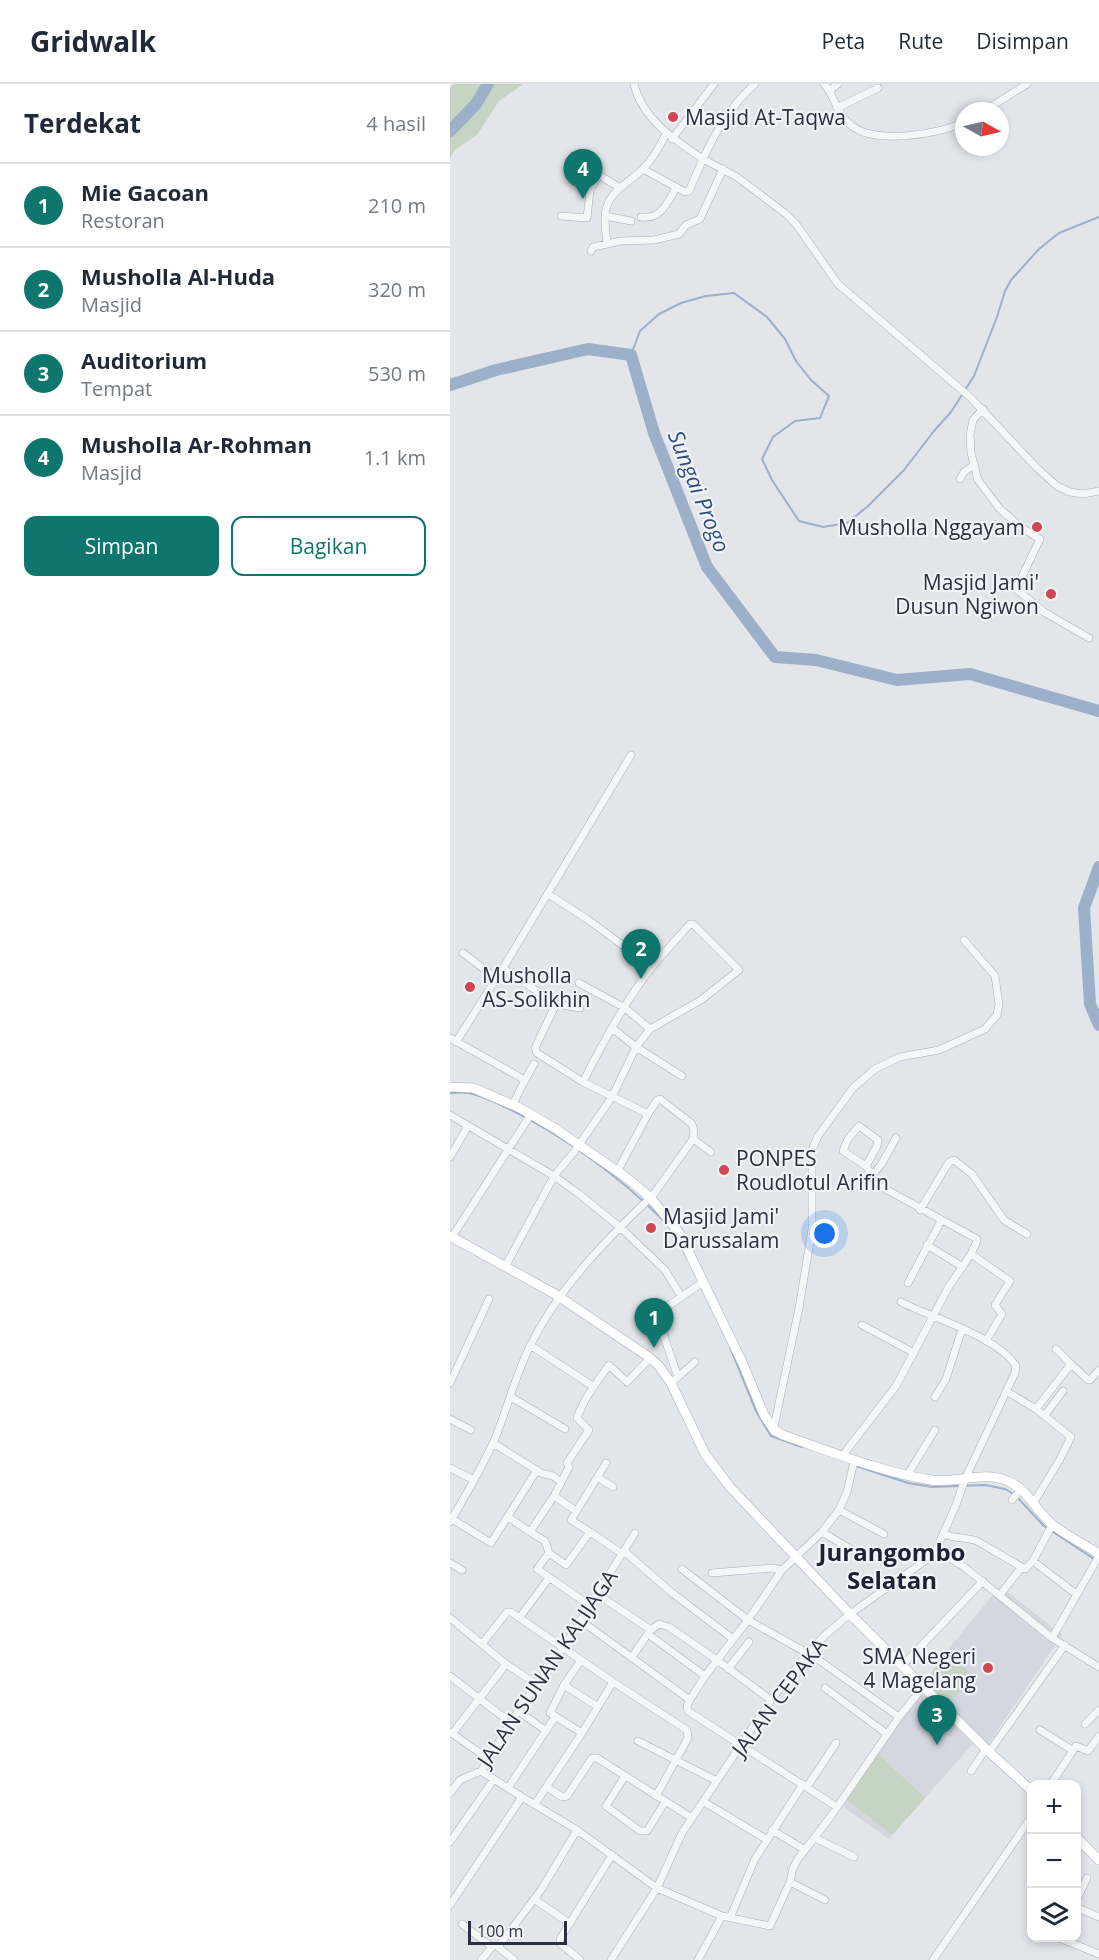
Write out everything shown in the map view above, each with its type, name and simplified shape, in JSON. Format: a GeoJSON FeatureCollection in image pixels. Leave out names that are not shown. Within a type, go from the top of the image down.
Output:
{"type":"FeatureCollection","features":[{"type":"Feature","properties":{"kind":"main road"},"geometry":{"type":"LineString","coordinates":[[450,1087],[473,1088],[513,1104],[529,1118],[617,1172],[680,1234],[743,1364],[768,1423],[783,1435],[855,1460],[941,1481],[999,1478],[1016,1494],[1034,1502],[1052,1525],[1099,1555]]}},
{"type":"Feature","properties":{"kind":"main road"},"geometry":{"type":"LineString","coordinates":[[451,1237],[559,1297],[650,1358],[674,1380],[696,1437],[714,1468],[850,1614],[987,1750],[1027,1786]]}},
{"type":"Feature","properties":{"kind":"main road"},"geometry":{"type":"LineString","coordinates":[[1081,1841],[1096,1857]]}},
{"type":"Feature","properties":{"kind":"street"},"geometry":{"type":"LineString","coordinates":[[634,84],[640,102],[669,136],[703,159],[723,169],[786,214],[796,224],[838,284],[983,409],[1037,468],[1057,486],[1083,494],[1099,491]]}},
{"type":"Feature","properties":{"kind":"street"},"geometry":{"type":"LineString","coordinates":[[607,244],[605,216],[608,203],[620,188],[643,169],[714,84]]}},
{"type":"Feature","properties":{"kind":"street"},"geometry":{"type":"LineString","coordinates":[[643,169],[683,192],[689,191],[717,131],[735,103],[755,84]]}},
{"type":"Feature","properties":{"kind":"street"},"geometry":{"type":"LineString","coordinates":[[838,84],[826,87],[837,108],[856,129],[878,134],[908,136],[929,134],[955,125]]}},
{"type":"Feature","properties":{"kind":"street"},"geometry":{"type":"LineString","coordinates":[[998,102],[1027,84]]}},
{"type":"Feature","properties":{"kind":"street"},"geometry":{"type":"LineString","coordinates":[[837,108],[878,88]]}},
{"type":"Feature","properties":{"kind":"street"},"geometry":{"type":"LineString","coordinates":[[591,251],[593,247],[621,241],[654,240],[680,234],[686,225],[700,219],[723,169]]}},
{"type":"Feature","properties":{"kind":"street"},"geometry":{"type":"LineString","coordinates":[[561,216],[588,217],[590,190],[600,176],[620,188]]}},
{"type":"Feature","properties":{"kind":"street"},"geometry":{"type":"LineString","coordinates":[[641,217],[650,218],[658,214],[676,188]]}},
{"type":"Feature","properties":{"kind":"street"},"geometry":{"type":"LineString","coordinates":[[605,216],[631,221]]}},
{"type":"Feature","properties":{"kind":"street"},"geometry":{"type":"LineString","coordinates":[[983,409],[973,420],[970,435],[978,480],[1000,509],[1040,539],[1016,589],[1044,612],[1089,638]]}},
{"type":"Feature","properties":{"kind":"street"},"geometry":{"type":"LineString","coordinates":[[960,479],[964,472],[974,465]]}},
{"type":"Feature","properties":{"kind":"street"},"geometry":{"type":"LineString","coordinates":[[525,1080],[453,1040],[497,979],[631,755]]}},
{"type":"Feature","properties":{"kind":"street"},"geometry":{"type":"LineString","coordinates":[[548,894],[587,919],[652,968]]}},
{"type":"Feature","properties":{"kind":"street"},"geometry":{"type":"LineString","coordinates":[[506,1267],[554,1176],[577,1148],[612,1096],[636,1047],[650,1029],[701,1000],[739,970],[692,923],[652,968],[612,1028],[583,1082]]}},
{"type":"Feature","properties":{"kind":"street"},"geometry":{"type":"LineString","coordinates":[[774,1427],[799,1308],[812,1229],[813,1150],[818,1136],[853,1088],[875,1069],[900,1057],[939,1050],[986,1029],[997,1016],[999,1004],[995,976],[964,940]]}},
{"type":"Feature","properties":{"kind":"street"},"geometry":{"type":"LineString","coordinates":[[463,953],[497,979]]}},
{"type":"Feature","properties":{"kind":"street"},"geometry":{"type":"LineString","coordinates":[[503,968],[556,1004],[580,1008]]}},
{"type":"Feature","properties":{"kind":"street"},"geometry":{"type":"LineString","coordinates":[[579,983],[625,1008],[650,1029]]}},
{"type":"Feature","properties":{"kind":"street"},"geometry":{"type":"LineString","coordinates":[[556,1004],[535,1051],[583,1082],[648,1114]]}},
{"type":"Feature","properties":{"kind":"street"},"geometry":{"type":"LineString","coordinates":[[612,1028],[636,1047],[682,1076]]}},
{"type":"Feature","properties":{"kind":"street"},"geometry":{"type":"LineString","coordinates":[[513,1104],[534,1064]]}},
{"type":"Feature","properties":{"kind":"street"},"geometry":{"type":"LineString","coordinates":[[537,1470],[491,1543],[451,1520],[493,1443],[531,1345],[559,1297],[589,1261],[648,1201],[693,1139],[693,1124],[660,1099],[657,1100],[617,1172]]}},
{"type":"Feature","properties":{"kind":"street"},"geometry":{"type":"LineString","coordinates":[[450,1115],[554,1176],[621,1228],[665,1270],[681,1296]]}},
{"type":"Feature","properties":{"kind":"street"},"geometry":{"type":"LineString","coordinates":[[451,1237],[529,1118]]}},
{"type":"Feature","properties":{"kind":"street"},"geometry":{"type":"LineString","coordinates":[[450,1157],[468,1126]]}},
{"type":"Feature","properties":{"kind":"street"},"geometry":{"type":"LineString","coordinates":[[843,1455],[893,1391],[948,1288],[977,1243],[976,1239],[878,1185],[866,1166],[843,1150],[858,1126],[878,1140],[878,1146],[866,1166]]}},
{"type":"Feature","properties":{"kind":"street"},"geometry":{"type":"LineString","coordinates":[[872,1175],[896,1138]]}},
{"type":"Feature","properties":{"kind":"street"},"geometry":{"type":"LineString","coordinates":[[693,1139],[711,1152]]}},
{"type":"Feature","properties":{"kind":"street"},"geometry":{"type":"LineString","coordinates":[[920,1210],[949,1162],[954,1160],[972,1174],[1004,1220],[1027,1234]]}},
{"type":"Feature","properties":{"kind":"street"},"geometry":{"type":"LineString","coordinates":[[908,1283],[941,1221]]}},
{"type":"Feature","properties":{"kind":"street"},"geometry":{"type":"LineString","coordinates":[[927,1245],[963,1267]]}},
{"type":"Feature","properties":{"kind":"street"},"geometry":{"type":"LineString","coordinates":[[901,1302],[986,1341],[1002,1314],[995,1305],[1010,1281],[971,1254]]}},
{"type":"Feature","properties":{"kind":"street"},"geometry":{"type":"LineString","coordinates":[[695,1362],[674,1380],[658,1313],[703,1282]]}},
{"type":"Feature","properties":{"kind":"street"},"geometry":{"type":"LineString","coordinates":[[450,1383],[489,1299]]}},
{"type":"Feature","properties":{"kind":"street"},"geometry":{"type":"LineString","coordinates":[[862,1325],[914,1353]]}},
{"type":"Feature","properties":{"kind":"street"},"geometry":{"type":"LineString","coordinates":[[935,1397],[946,1379],[962,1329]]}},
{"type":"Feature","properties":{"kind":"street","name":"JALAN CEPAKA"},"geometry":{"type":"LineString","coordinates":[[611,1960],[657,1888],[682,1833],[771,1700],[807,1653],[850,1614],[933,1555],[944,1534],[964,1479],[1015,1373],[1015,1364],[986,1341]]}},
{"type":"Feature","properties":{"kind":"street"},"geometry":{"type":"LineString","coordinates":[[531,1345],[591,1385]]}},
{"type":"Feature","properties":{"kind":"street"},"geometry":{"type":"LineString","coordinates":[[1056,1349],[1088,1380],[1099,1370]]}},
{"type":"Feature","properties":{"kind":"street"},"geometry":{"type":"LineString","coordinates":[[530,1532],[554,1496],[569,1467],[567,1462],[589,1430],[577,1418],[593,1387],[609,1365],[627,1382],[650,1358]]}},
{"type":"Feature","properties":{"kind":"street"},"geometry":{"type":"LineString","coordinates":[[450,1359],[459,1364]]}},
{"type":"Feature","properties":{"kind":"street"},"geometry":{"type":"LineString","coordinates":[[1036,1409],[1071,1364]]}},
{"type":"Feature","properties":{"kind":"street"},"geometry":{"type":"LineString","coordinates":[[1006,1391],[1045,1415],[1071,1437],[1034,1502]]}},
{"type":"Feature","properties":{"kind":"street"},"geometry":{"type":"LineString","coordinates":[[1045,1415],[1063,1391]]}},
{"type":"Feature","properties":{"kind":"street"},"geometry":{"type":"LineString","coordinates":[[511,1397],[565,1429]]}},
{"type":"Feature","properties":{"kind":"street"},"geometry":{"type":"LineString","coordinates":[[450,1419],[471,1430]]}},
{"type":"Feature","properties":{"kind":"street"},"geometry":{"type":"LineString","coordinates":[[908,1474],[935,1430]]}},
{"type":"Feature","properties":{"kind":"street"},"geometry":{"type":"LineString","coordinates":[[493,1443],[561,1482]]}},
{"type":"Feature","properties":{"kind":"street"},"geometry":{"type":"LineString","coordinates":[[606,1463],[599,1478],[571,1520],[621,1551],[733,1639]]}},
{"type":"Feature","properties":{"kind":"street"},"geometry":{"type":"LineString","coordinates":[[837,1807],[688,1711],[687,1706],[705,1676],[748,1620],[782,1570],[822,1532],[839,1510],[854,1466]]}},
{"type":"Feature","properties":{"kind":"street"},"geometry":{"type":"LineString","coordinates":[[450,1468],[474,1480]]}},
{"type":"Feature","properties":{"kind":"street"},"geometry":{"type":"LineString","coordinates":[[599,1478],[613,1487]]}},
{"type":"Feature","properties":{"kind":"street"},"geometry":{"type":"LineString","coordinates":[[554,1496],[576,1511]]}},
{"type":"Feature","properties":{"kind":"street"},"geometry":{"type":"LineString","coordinates":[[839,1510],[884,1533]]}},
{"type":"Feature","properties":{"kind":"street"},"geometry":{"type":"LineString","coordinates":[[508,1517],[545,1542],[549,1553],[567,1565],[590,1532]]}},
{"type":"Feature","properties":{"kind":"street"},"geometry":{"type":"LineString","coordinates":[[944,1534],[956,1539],[970,1538],[1026,1569],[1033,1561],[1052,1525]]}},
{"type":"Feature","properties":{"kind":"street"},"geometry":{"type":"LineString","coordinates":[[822,1532],[867,1559]]}},
{"type":"Feature","properties":{"kind":"street","name":"JALAN SUNAN KALIJAGA"},"geometry":{"type":"LineString","coordinates":[[450,1793],[460,1780],[481,1771],[518,1711],[563,1648],[621,1551],[635,1533]]}},
{"type":"Feature","properties":{"kind":"street"},"geometry":{"type":"LineString","coordinates":[[936,1550],[963,1566],[1052,1638],[1099,1667]]}},
{"type":"Feature","properties":{"kind":"street"},"geometry":{"type":"LineString","coordinates":[[549,1553],[537,1569],[589,1605]]}},
{"type":"Feature","properties":{"kind":"street"},"geometry":{"type":"LineString","coordinates":[[1052,1638],[1099,1555]]}},
{"type":"Feature","properties":{"kind":"street"},"geometry":{"type":"LineString","coordinates":[[1033,1561],[1076,1594]]}},
{"type":"Feature","properties":{"kind":"street"},"geometry":{"type":"LineString","coordinates":[[450,1563],[462,1570]]}},
{"type":"Feature","properties":{"kind":"street"},"geometry":{"type":"LineString","coordinates":[[712,1573],[773,1568],[782,1570]]}},
{"type":"Feature","properties":{"kind":"street"},"geometry":{"type":"LineString","coordinates":[[1000,1595],[1021,1568]]}},
{"type":"Feature","properties":{"kind":"street"},"geometry":{"type":"LineString","coordinates":[[682,1569],[748,1620],[807,1653],[899,1717]]}},
{"type":"Feature","properties":{"kind":"street"},"geometry":{"type":"LineString","coordinates":[[520,1617],[549,1578]]}},
{"type":"Feature","properties":{"kind":"street"},"geometry":{"type":"LineString","coordinates":[[903,1665],[982,1581]]}},
{"type":"Feature","properties":{"kind":"street"},"geometry":{"type":"LineString","coordinates":[[597,1594],[705,1676]]}},
{"type":"Feature","properties":{"kind":"street"},"geometry":{"type":"LineString","coordinates":[[482,1644],[507,1612],[513,1612],[613,1682],[687,1730],[688,1738],[656,1796]]}},
{"type":"Feature","properties":{"kind":"street"},"geometry":{"type":"LineString","coordinates":[[450,1618],[506,1664],[538,1685]]}},
{"type":"Feature","properties":{"kind":"street"},"geometry":{"type":"LineString","coordinates":[[580,1620],[690,1700]]}},
{"type":"Feature","properties":{"kind":"street"},"geometry":{"type":"LineString","coordinates":[[632,1657],[650,1632],[659,1624],[669,1628],[717,1660],[771,1700]]}},
{"type":"Feature","properties":{"kind":"street"},"geometry":{"type":"LineString","coordinates":[[728,1669],[749,1642]]}},
{"type":"Feature","properties":{"kind":"street"},"geometry":{"type":"LineString","coordinates":[[971,1771],[1065,1645]]}},
{"type":"Feature","properties":{"kind":"street"},"geometry":{"type":"LineString","coordinates":[[581,1660],[564,1685],[550,1712],[582,1733]]}},
{"type":"Feature","properties":{"kind":"street"},"geometry":{"type":"LineString","coordinates":[[488,1758],[451,1733],[506,1664]]}},
{"type":"Feature","properties":{"kind":"street"},"geometry":{"type":"LineString","coordinates":[[450,1676],[511,1723]]}},
{"type":"Feature","properties":{"kind":"street"},"geometry":{"type":"LineString","coordinates":[[535,1804],[613,1682]]}},
{"type":"Feature","properties":{"kind":"street"},"geometry":{"type":"LineString","coordinates":[[564,1685],[598,1707]]}},
{"type":"Feature","properties":{"kind":"street"},"geometry":{"type":"LineString","coordinates":[[481,1771],[577,1830],[657,1888],[726,1917],[770,1926],[790,1882],[793,1868],[899,1717],[924,1686]]}},
{"type":"Feature","properties":{"kind":"street"},"geometry":{"type":"LineString","coordinates":[[825,1688],[887,1734]]}},
{"type":"Feature","properties":{"kind":"street"},"geometry":{"type":"LineString","coordinates":[[1085,1724],[1099,1710]]}},
{"type":"Feature","properties":{"kind":"street"},"geometry":{"type":"LineString","coordinates":[[518,1711],[545,1730]]}},
{"type":"Feature","properties":{"kind":"street"},"geometry":{"type":"LineString","coordinates":[[508,1788],[555,1717]]}},
{"type":"Feature","properties":{"kind":"street"},"geometry":{"type":"LineString","coordinates":[[1040,1730],[1072,1750]]}},
{"type":"Feature","properties":{"kind":"street"},"geometry":{"type":"LineString","coordinates":[[1054,1780],[1072,1750],[1077,1746],[1088,1751],[1099,1736]]}},
{"type":"Feature","properties":{"kind":"street"},"geometry":{"type":"LineString","coordinates":[[638,1741],[717,1781]]}},
{"type":"Feature","properties":{"kind":"street"},"geometry":{"type":"LineString","coordinates":[[698,1960],[726,1917],[766,1839],[836,1743]]}},
{"type":"Feature","properties":{"kind":"street"},"geometry":{"type":"LineString","coordinates":[[547,1787],[562,1797],[567,1796],[592,1758],[597,1758],[692,1818]]}},
{"type":"Feature","properties":{"kind":"street"},"geometry":{"type":"LineString","coordinates":[[625,1776],[606,1806],[640,1832],[647,1831],[665,1802]]}},
{"type":"Feature","properties":{"kind":"street"},"geometry":{"type":"LineString","coordinates":[[450,1842],[494,1779]]}},
{"type":"Feature","properties":{"kind":"street"},"geometry":{"type":"LineString","coordinates":[[450,1905],[453,1894],[522,1797]]}},
{"type":"Feature","properties":{"kind":"street"},"geometry":{"type":"LineString","coordinates":[[704,1802],[766,1839]]}},
{"type":"Feature","properties":{"kind":"street"},"geometry":{"type":"LineString","coordinates":[[933,1960],[1027,1823]]}},
{"type":"Feature","properties":{"kind":"street"},"geometry":{"type":"LineString","coordinates":[[514,1960],[498,1947],[551,1875],[577,1830]]}},
{"type":"Feature","properties":{"kind":"street"},"geometry":{"type":"LineString","coordinates":[[772,1830],[805,1850]]}},
{"type":"Feature","properties":{"kind":"street"},"geometry":{"type":"LineString","coordinates":[[815,1838],[854,1857]]}},
{"type":"Feature","properties":{"kind":"street"},"geometry":{"type":"LineString","coordinates":[[1096,1857],[1099,1845]]}},
{"type":"Feature","properties":{"kind":"street"},"geometry":{"type":"LineString","coordinates":[[580,1960],[559,1942],[612,1856]]}},
{"type":"Feature","properties":{"kind":"street"},"geometry":{"type":"LineString","coordinates":[[1081,1892],[1087,1878]]}},
{"type":"Feature","properties":{"kind":"street"},"geometry":{"type":"LineString","coordinates":[[790,1882],[825,1900]]}},
{"type":"Feature","properties":{"kind":"street"},"geometry":{"type":"LineString","coordinates":[[534,1899],[570,1923]]}},
{"type":"Feature","properties":{"kind":"street"},"geometry":{"type":"LineString","coordinates":[[1081,1909],[1099,1917]]}},
{"type":"Feature","properties":{"kind":"street"},"geometry":{"type":"LineString","coordinates":[[462,1924],[492,1947],[481,1960]]}},
{"type":"Feature","properties":{"kind":"street"},"geometry":{"type":"LineString","coordinates":[[1069,1942],[1099,1954]]}},
{"type":"Feature","properties":{"kind":"shaded area"},"geometry":{"type":"Polygon","coordinates":[[[1000,1586],[1062,1635],[985,1749],[977,1739],[889,1839],[845,1808],[844,1798],[947,1651],[1000,1586]]]}},
{"type":"Feature","properties":{"kind":"green space"},"geometry":{"type":"Polygon","coordinates":[[[454,84],[523,84],[499,101],[477,135],[456,149],[450,158],[450,88],[454,84]]]}},
{"type":"Feature","properties":{"kind":"green space"},"geometry":{"type":"Polygon","coordinates":[[[947,1651],[975,1678],[943,1707],[923,1685],[947,1651]]]}},
{"type":"Feature","properties":{"kind":"green space"},"geometry":{"type":"Polygon","coordinates":[[[875,1751],[925,1798],[892,1835],[844,1798],[875,1751]]]}},
{"type":"Feature","properties":{"kind":"waterway"},"geometry":{"type":"LineString","coordinates":[[450,131],[476,104],[488,84]]}},
{"type":"Feature","properties":{"kind":"waterway"},"geometry":{"type":"LineString","coordinates":[[631,355],[640,331],[659,314],[681,303],[706,296],[734,293],[767,317],[785,339],[796,361],[811,380],[829,396],[820,418],[795,421],[773,437],[762,459],[772,480],[799,521],[823,527],[847,523],[867,507],[904,470],[951,412],[974,376],[1011,280],[1039,249],[1059,233],[1099,217]]}},
{"type":"Feature","properties":{"kind":"waterway","name":"Sungai Progo"},"geometry":{"type":"LineString","coordinates":[[450,385],[496,370],[588,349],[631,355],[654,433],[707,567],[775,657],[816,660],[897,680],[970,674],[1099,711]]}},
{"type":"Feature","properties":{"kind":"waterway","name":"Sungai Progo"},"geometry":{"type":"LineString","coordinates":[[1099,867],[1084,908],[1090,1004],[1099,1025]]}},
{"type":"Feature","properties":{"kind":"waterway"},"geometry":{"type":"LineString","coordinates":[[450,1093],[466,1093],[481,1097],[546,1129],[608,1171],[663,1220]]}},
{"type":"Feature","properties":{"kind":"waterway"},"geometry":{"type":"LineString","coordinates":[[674,1233],[688,1260]]}},
{"type":"Feature","properties":{"kind":"waterway"},"geometry":{"type":"LineString","coordinates":[[730,1347],[756,1411],[771,1436],[802,1447]]}},
{"type":"Feature","properties":{"kind":"waterway"},"geometry":{"type":"LineString","coordinates":[[856,1466],[908,1483],[932,1487],[985,1485],[1005,1489],[1015,1495],[1044,1526],[1094,1559]]}},
{"type":"Feature","properties":{"kind":"place","name":"Masjid At-Taqwa"},"geometry":{"type":"Point","coordinates":[673,117]}},
{"type":"Feature","properties":{"kind":"place","name":"Musholla Ar-Rohman"},"geometry":{"type":"Point","coordinates":[583,199]}},
{"type":"Feature","properties":{"kind":"place","name":"Musholla Nggayam"},"geometry":{"type":"Point","coordinates":[1037,527]}},
{"type":"Feature","properties":{"kind":"place","name":"Masjid Jami' Dusun Ngiwon"},"geometry":{"type":"Point","coordinates":[1051,594]}},
{"type":"Feature","properties":{"kind":"place","name":"Musholla Al-Huda"},"geometry":{"type":"Point","coordinates":[641,979]}},
{"type":"Feature","properties":{"kind":"place","name":"Musholla AS-Solikhin"},"geometry":{"type":"Point","coordinates":[470,987]}},
{"type":"Feature","properties":{"kind":"place","name":"PONPES Roudlotul Arifin"},"geometry":{"type":"Point","coordinates":[724,1170]}},
{"type":"Feature","properties":{"kind":"place","name":"Masjid Jami' Darussalam"},"geometry":{"type":"Point","coordinates":[651,1228]}},
{"type":"Feature","properties":{"kind":"place","name":"Mie Gacoan"},"geometry":{"type":"Point","coordinates":[654,1348]}},
{"type":"Feature","properties":{"kind":"place","name":"SMA Negeri 4 Magelang"},"geometry":{"type":"Point","coordinates":[988,1668]}},
{"type":"Feature","properties":{"kind":"place","name":"Auditorium"},"geometry":{"type":"Point","coordinates":[937,1745]}},
{"type":"Feature","properties":{"kind":"district","name":"Jurangombo Selatan"},"geometry":{"type":"Point","coordinates":[892,1565]}}]}
